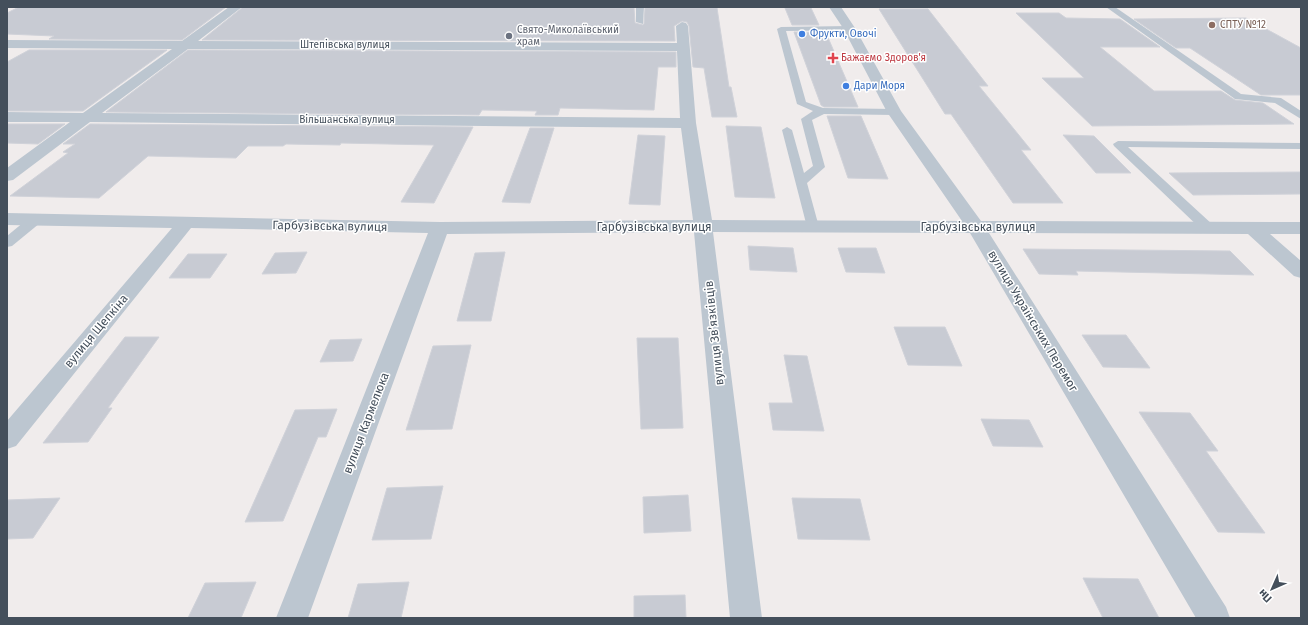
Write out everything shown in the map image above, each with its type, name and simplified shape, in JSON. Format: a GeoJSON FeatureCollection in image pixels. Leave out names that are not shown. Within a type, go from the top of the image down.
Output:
{"type":"FeatureCollection","features":[{"type":"Feature","properties":{"kind":"street"},"geometry":{"type":"LineString","coordinates":[[7,176],[236,7]]}},
{"type":"Feature","properties":{"kind":"street","name":"вулиця Українських Перемог"},"geometry":{"type":"LineString","coordinates":[[835,7],[849,28],[894,112],[976,227],[1214,618]]}},
{"type":"Feature","properties":{"kind":"street","name":"Штепівська вулиця"},"geometry":{"type":"LineString","coordinates":[[7,44],[185,44],[682,37]]}},
{"type":"Feature","properties":{"kind":"street","name":"вулиця Звʼязківців"},"geometry":{"type":"LineString","coordinates":[[682,37],[688,123],[703,226],[746,618]]}},
{"type":"Feature","properties":{"kind":"street","name":"Вільшанська вулиця"},"geometry":{"type":"LineString","coordinates":[[7,117],[84,119],[688,123]]}},
{"type":"Feature","properties":{"kind":"street","name":"Гарбузівська вулиця"},"geometry":{"type":"LineString","coordinates":[[7,219],[440,228],[703,226],[1301,228]]}},
{"type":"Feature","properties":{"kind":"street","name":"вулиця Щепкіна"},"geometry":{"type":"LineString","coordinates":[[7,439],[186,223]]}},
{"type":"Feature","properties":{"kind":"street","name":"вулиця Кармелюка"},"geometry":{"type":"LineString","coordinates":[[292,618],[440,228]]}},
{"type":"Feature","properties":{"kind":"street"},"geometry":{"type":"LineString","coordinates":[[1253,228],[1301,272]]}},
{"type":"Feature","properties":{"kind":"lane"},"geometry":{"type":"LineString","coordinates":[[640,7],[640,22]]}},
{"type":"Feature","properties":{"kind":"lane"},"geometry":{"type":"LineString","coordinates":[[1110,7],[1238,97],[1277,100],[1301,116]]}},
{"type":"Feature","properties":{"kind":"lane"},"geometry":{"type":"LineString","coordinates":[[849,28],[781,29],[802,104],[822,111],[894,112]]}},
{"type":"Feature","properties":{"kind":"lane"},"geometry":{"type":"LineString","coordinates":[[801,182],[819,167],[806,119],[822,111]]}},
{"type":"Feature","properties":{"kind":"lane"},"geometry":{"type":"LineString","coordinates":[[786,130],[813,226]]}},
{"type":"Feature","properties":{"kind":"lane"},"geometry":{"type":"LineString","coordinates":[[1208,228],[1118,144],[1301,146]]}},
{"type":"Feature","properties":{"kind":"lane"},"geometry":{"type":"LineString","coordinates":[[7,243],[35,220]]}},
{"type":"Feature","properties":{"kind":"building"},"geometry":{"type":"Polygon","coordinates":[[[19,7],[226,7],[182,40],[49,39],[54,36],[7,34],[7,13],[19,7]]]}},
{"type":"Feature","properties":{"kind":"building"},"geometry":{"type":"Polygon","coordinates":[[[243,7],[634,8],[635,23],[643,25],[645,8],[717,8],[729,87],[731,87],[737,117],[712,117],[704,68],[693,67],[689,26],[687,22],[682,21],[674,26],[675,41],[202,40],[243,7]]]}},
{"type":"Feature","properties":{"kind":"building"},"geometry":{"type":"Polygon","coordinates":[[[785,8],[811,8],[819,25],[792,25],[785,8]]]}},
{"type":"Feature","properties":{"kind":"building"},"geometry":{"type":"Polygon","coordinates":[[[879,9],[928,9],[988,86],[979,86],[1031,150],[1021,150],[1063,203],[1013,203],[951,114],[945,114],[879,9]]]}},
{"type":"Feature","properties":{"kind":"building"},"geometry":{"type":"Polygon","coordinates":[[[1016,13],[1059,13],[1066,18],[1120,19],[1160,47],[1100,47],[1154,91],[1221,91],[1235,100],[1263,103],[1294,124],[1092,126],[1042,78],[1084,78],[1016,13]]]}},
{"type":"Feature","properties":{"kind":"building"},"geometry":{"type":"Polygon","coordinates":[[[1246,18],[1301,48],[1301,95],[1261,95],[1190,48],[1176,48],[1134,19],[1246,18]]]}},
{"type":"Feature","properties":{"kind":"building"},"geometry":{"type":"Polygon","coordinates":[[[794,32],[826,33],[858,107],[824,107],[821,105],[794,32]]]}},
{"type":"Feature","properties":{"kind":"building"},"geometry":{"type":"Polygon","coordinates":[[[29,50],[167,50],[83,111],[7,111],[7,62],[29,50]]]}},
{"type":"Feature","properties":{"kind":"building"},"geometry":{"type":"Polygon","coordinates":[[[188,50],[676,52],[676,67],[658,67],[654,110],[560,108],[558,115],[535,115],[537,111],[482,110],[479,115],[106,112],[188,50]]]}},
{"type":"Feature","properties":{"kind":"building"},"geometry":{"type":"Polygon","coordinates":[[[827,116],[861,116],[888,179],[848,178],[827,116]]]}},
{"type":"Feature","properties":{"kind":"building"},"geometry":{"type":"Polygon","coordinates":[[[7,124],[65,124],[38,144],[7,143],[7,124]]]}},
{"type":"Feature","properties":{"kind":"building"},"geometry":{"type":"Polygon","coordinates":[[[90,124],[473,127],[434,203],[401,202],[434,145],[341,143],[340,145],[286,144],[283,146],[248,146],[236,158],[148,156],[99,198],[10,196],[68,153],[63,152],[75,144],[63,144],[90,124]]]}},
{"type":"Feature","properties":{"kind":"building"},"geometry":{"type":"Polygon","coordinates":[[[726,126],[761,127],[775,198],[735,197],[726,126]]]}},
{"type":"Feature","properties":{"kind":"building"},"geometry":{"type":"Polygon","coordinates":[[[530,128],[554,128],[530,203],[502,202],[530,128]]]}},
{"type":"Feature","properties":{"kind":"building"},"geometry":{"type":"Polygon","coordinates":[[[638,135],[665,136],[660,205],[629,204],[638,135]]]}},
{"type":"Feature","properties":{"kind":"building"},"geometry":{"type":"Polygon","coordinates":[[[1063,135],[1094,136],[1131,173],[1096,173],[1063,135]]]}},
{"type":"Feature","properties":{"kind":"building"},"geometry":{"type":"Polygon","coordinates":[[[1301,172],[1301,194],[1193,195],[1169,173],[1301,172]]]}},
{"type":"Feature","properties":{"kind":"building"},"geometry":{"type":"Polygon","coordinates":[[[748,246],[793,248],[797,272],[750,270],[748,246]]]}},
{"type":"Feature","properties":{"kind":"building"},"geometry":{"type":"Polygon","coordinates":[[[838,248],[876,248],[885,273],[846,272],[838,248]]]}},
{"type":"Feature","properties":{"kind":"building"},"geometry":{"type":"Polygon","coordinates":[[[1023,249],[1230,251],[1254,275],[1076,271],[1078,275],[1039,274],[1023,249]]]}},
{"type":"Feature","properties":{"kind":"building"},"geometry":{"type":"Polygon","coordinates":[[[307,252],[296,273],[262,274],[275,253],[307,252]]]}},
{"type":"Feature","properties":{"kind":"building"},"geometry":{"type":"Polygon","coordinates":[[[505,252],[491,321],[457,321],[475,253],[505,252]]]}},
{"type":"Feature","properties":{"kind":"building"},"geometry":{"type":"Polygon","coordinates":[[[188,254],[227,254],[210,278],[169,278],[188,254]]]}},
{"type":"Feature","properties":{"kind":"building"},"geometry":{"type":"Polygon","coordinates":[[[894,327],[945,327],[962,366],[908,365],[894,327]]]}},
{"type":"Feature","properties":{"kind":"building"},"geometry":{"type":"Polygon","coordinates":[[[1082,335],[1126,335],[1150,368],[1103,367],[1082,335]]]}},
{"type":"Feature","properties":{"kind":"building"},"geometry":{"type":"Polygon","coordinates":[[[125,337],[159,337],[108,408],[112,408],[88,442],[43,443],[125,337]]]}},
{"type":"Feature","properties":{"kind":"building"},"geometry":{"type":"Polygon","coordinates":[[[637,338],[678,338],[683,428],[641,429],[637,338]]]}},
{"type":"Feature","properties":{"kind":"building"},"geometry":{"type":"Polygon","coordinates":[[[362,339],[353,361],[320,362],[330,340],[362,339]]]}},
{"type":"Feature","properties":{"kind":"building"},"geometry":{"type":"Polygon","coordinates":[[[471,345],[452,429],[406,430],[433,346],[471,345]]]}},
{"type":"Feature","properties":{"kind":"building"},"geometry":{"type":"Polygon","coordinates":[[[784,355],[807,356],[824,431],[773,430],[769,403],[793,403],[784,355]]]}},
{"type":"Feature","properties":{"kind":"building"},"geometry":{"type":"Polygon","coordinates":[[[337,409],[326,437],[318,437],[283,521],[245,522],[295,410],[337,409]]]}},
{"type":"Feature","properties":{"kind":"building"},"geometry":{"type":"Polygon","coordinates":[[[1139,412],[1190,413],[1218,451],[1206,451],[1265,533],[1218,532],[1139,412]]]}},
{"type":"Feature","properties":{"kind":"building"},"geometry":{"type":"Polygon","coordinates":[[[981,419],[1029,420],[1043,447],[993,446],[981,419]]]}},
{"type":"Feature","properties":{"kind":"building"},"geometry":{"type":"Polygon","coordinates":[[[443,486],[431,539],[372,540],[387,488],[443,486]]]}},
{"type":"Feature","properties":{"kind":"building"},"geometry":{"type":"Polygon","coordinates":[[[688,495],[691,531],[644,533],[643,497],[688,495]]]}},
{"type":"Feature","properties":{"kind":"building"},"geometry":{"type":"Polygon","coordinates":[[[60,498],[33,538],[7,539],[7,500],[60,498]]]}},
{"type":"Feature","properties":{"kind":"building"},"geometry":{"type":"Polygon","coordinates":[[[792,498],[860,499],[870,540],[798,539],[792,498]]]}},
{"type":"Feature","properties":{"kind":"building"},"geometry":{"type":"Polygon","coordinates":[[[1083,578],[1138,579],[1159,618],[1103,618],[1083,578]]]}},
{"type":"Feature","properties":{"kind":"building"},"geometry":{"type":"Polygon","coordinates":[[[256,582],[241,618],[188,618],[205,583],[256,582]]]}},
{"type":"Feature","properties":{"kind":"building"},"geometry":{"type":"Polygon","coordinates":[[[409,582],[401,618],[348,618],[358,584],[409,582]]]}},
{"type":"Feature","properties":{"kind":"building"},"geometry":{"type":"Polygon","coordinates":[[[685,595],[686,618],[634,618],[634,596],[685,595]]]}},
{"type":"Feature","properties":{"kind":"place","name":"СПТУ №12"},"geometry":{"type":"Point","coordinates":[1212,25]}},
{"type":"Feature","properties":{"kind":"place","name":"Фрукти, Овочі"},"geometry":{"type":"Point","coordinates":[802,34]}},
{"type":"Feature","properties":{"kind":"place","name":"Свято-Миколаївський храм"},"geometry":{"type":"Point","coordinates":[509,36]}},
{"type":"Feature","properties":{"kind":"place","name":"Бажаємо Здоров'я"},"geometry":{"type":"Point","coordinates":[833,58]}},
{"type":"Feature","properties":{"kind":"place","name":"Дари Моря"},"geometry":{"type":"Point","coordinates":[846,86]}}]}
